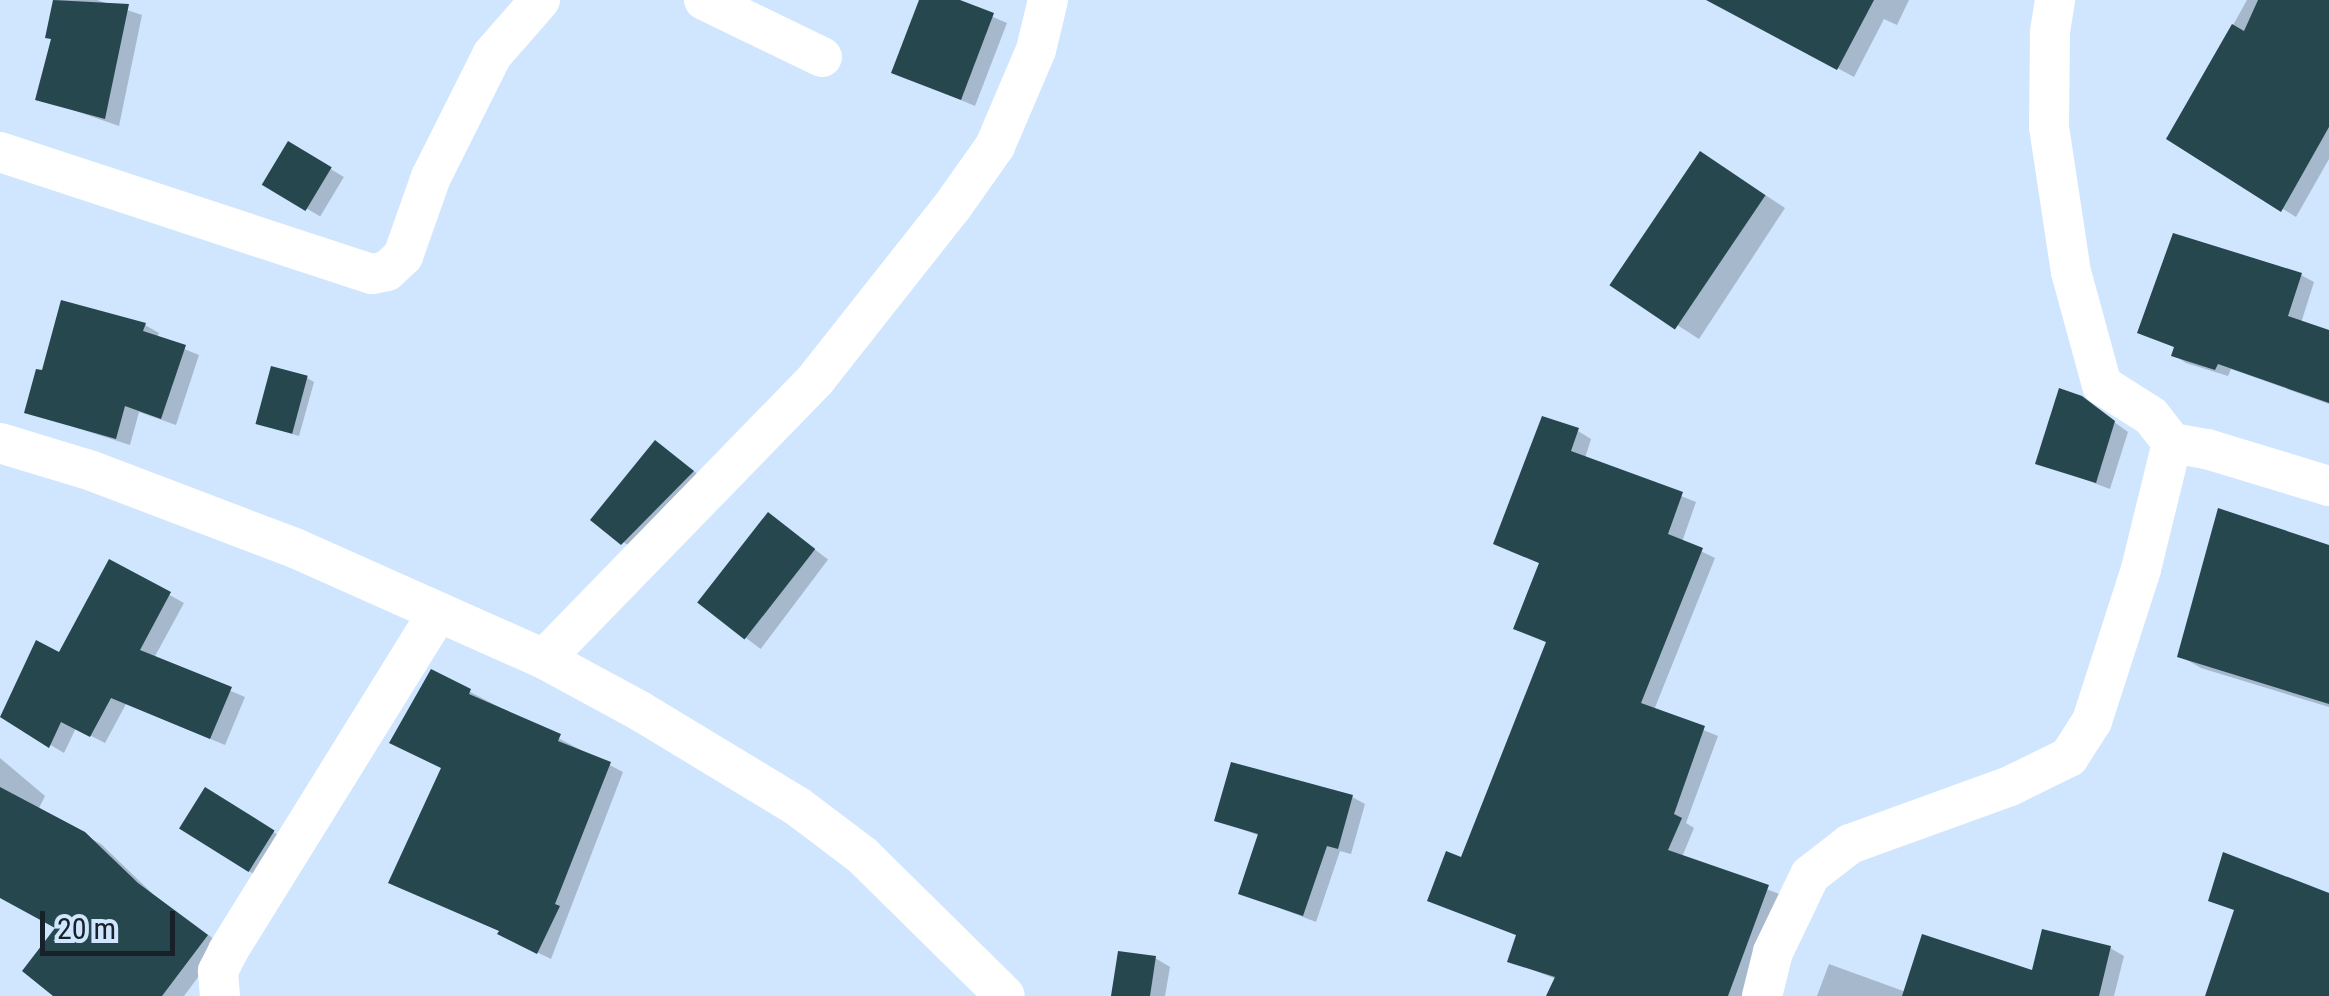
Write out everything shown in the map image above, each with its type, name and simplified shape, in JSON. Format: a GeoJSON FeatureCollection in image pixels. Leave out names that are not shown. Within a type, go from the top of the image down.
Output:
{"type":"FeatureCollection","features":[{"type":"Feature","properties":{"kind":"street"},"geometry":{"type":"LineString","coordinates":[[0,152],[372,274],[386,270],[403,256],[431,177],[492,55],[540,0]]}},
{"type":"Feature","properties":{"kind":"street"},"geometry":{"type":"LineString","coordinates":[[704,0],[822,57]]}},
{"type":"Feature","properties":{"kind":"street"},"geometry":{"type":"LineString","coordinates":[[544,660],[816,378],[952,206],[995,146],[1036,50],[1048,0]]}},
{"type":"Feature","properties":{"kind":"street"},"geometry":{"type":"LineString","coordinates":[[2055,0],[2050,34],[2050,127],[2071,272],[2102,384],[2151,416],[2172,443],[2207,449],[2329,486]]}},
{"type":"Feature","properties":{"kind":"street"},"geometry":{"type":"LineString","coordinates":[[0,443],[92,471],[297,549],[544,660],[640,711],[797,806],[864,856],[1005,996]]}},
{"type":"Feature","properties":{"kind":"street"},"geometry":{"type":"LineString","coordinates":[[1762,996],[1773,952],[1810,875],[1824,864],[1850,844],[2010,786],[2069,757],[2098,702],[2141,569],[2172,443]]}},
{"type":"Feature","properties":{"kind":"street"},"geometry":{"type":"LineString","coordinates":[[220,996],[218,972],[228,951],[438,612]]}},
{"type":"Feature","properties":{"kind":"building"},"geometry":{"type":"Polygon","coordinates":[[[53,0],[129,4],[105,119],[35,100],[51,39],[45,38],[53,0]]]}},
{"type":"Feature","properties":{"kind":"building"},"geometry":{"type":"Polygon","coordinates":[[[919,0],[960,0],[994,13],[961,100],[891,73],[919,0]]]}},
{"type":"Feature","properties":{"kind":"building"},"geometry":{"type":"Polygon","coordinates":[[[1706,0],[1874,0],[1837,70],[1706,0]]]}},
{"type":"Feature","properties":{"kind":"building"},"geometry":{"type":"Polygon","coordinates":[[[2258,0],[2329,0],[2329,127],[2281,212],[2166,139],[2232,24],[2244,31],[2258,0]]]}},
{"type":"Feature","properties":{"kind":"building"},"geometry":{"type":"Polygon","coordinates":[[[288,141],[332,167],[305,211],[262,185],[288,141]]]}},
{"type":"Feature","properties":{"kind":"building"},"geometry":{"type":"Polygon","coordinates":[[[1700,151],[1765,195],[1675,329],[1609,285],[1700,151]]]}},
{"type":"Feature","properties":{"kind":"building"},"geometry":{"type":"Polygon","coordinates":[[[2173,233],[2302,273],[2288,316],[2329,330],[2329,403],[2218,364],[2215,370],[2171,356],[2174,347],[2137,333],[2173,233]]]}},
{"type":"Feature","properties":{"kind":"building"},"geometry":{"type":"Polygon","coordinates":[[[61,300],[146,323],[143,331],[186,345],[161,419],[125,406],[116,439],[24,413],[36,369],[42,370],[61,300]]]}},
{"type":"Feature","properties":{"kind":"building"},"geometry":{"type":"Polygon","coordinates":[[[271,366],[308,376],[292,434],[255,424],[271,366]]]}},
{"type":"Feature","properties":{"kind":"building"},"geometry":{"type":"Polygon","coordinates":[[[2059,388],[2082,396],[2115,421],[2096,483],[2035,464],[2059,388]]]}},
{"type":"Feature","properties":{"kind":"building"},"geometry":{"type":"Polygon","coordinates":[[[1542,416],[1579,428],[1571,451],[1683,492],[1668,534],[1703,548],[1641,703],[1705,726],[1674,814],[1682,818],[1668,850],[1769,885],[1728,996],[1546,996],[1555,977],[1507,962],[1516,935],[1427,901],[1446,851],[1461,857],[1546,642],[1513,629],[1539,563],[1493,544],[1542,416]]]}},
{"type":"Feature","properties":{"kind":"building"},"geometry":{"type":"Polygon","coordinates":[[[655,440],[694,471],[621,545],[590,520],[655,440]]]}},
{"type":"Feature","properties":{"kind":"building"},"geometry":{"type":"Polygon","coordinates":[[[2218,508],[2329,545],[2329,704],[2177,657],[2218,508]]]}},
{"type":"Feature","properties":{"kind":"building"},"geometry":{"type":"Polygon","coordinates":[[[768,512],[815,549],[744,640],[697,603],[768,512]]]}},
{"type":"Feature","properties":{"kind":"building"},"geometry":{"type":"Polygon","coordinates":[[[109,559],[171,592],[140,650],[232,687],[210,739],[111,698],[90,737],[61,722],[49,748],[0,717],[36,640],[59,652],[109,559]]]}},
{"type":"Feature","properties":{"kind":"building"},"geometry":{"type":"Polygon","coordinates":[[[431,669],[471,689],[469,694],[561,734],[558,741],[611,762],[555,904],[560,906],[537,954],[497,934],[499,931],[388,883],[441,768],[389,743],[431,669]]]}},
{"type":"Feature","properties":{"kind":"building"},"geometry":{"type":"Polygon","coordinates":[[[1231,762],[1353,795],[1338,849],[1327,846],[1303,916],[1238,894],[1258,834],[1214,821],[1231,762]]]}},
{"type":"Feature","properties":{"kind":"building"},"geometry":{"type":"Polygon","coordinates":[[[0,787],[85,832],[138,883],[208,935],[162,996],[53,996],[22,971],[55,928],[0,898],[0,787]]]}},
{"type":"Feature","properties":{"kind":"building"},"geometry":{"type":"Polygon","coordinates":[[[205,787],[275,830],[249,872],[179,829],[205,787]]]}},
{"type":"Feature","properties":{"kind":"building"},"geometry":{"type":"Polygon","coordinates":[[[2223,852],[2329,893],[2329,996],[2205,996],[2234,910],[2208,901],[2223,852]]]}},
{"type":"Feature","properties":{"kind":"building"},"geometry":{"type":"Polygon","coordinates":[[[2042,929],[2111,946],[2099,996],[1902,996],[1922,934],[2032,970],[2042,929]]]}},
{"type":"Feature","properties":{"kind":"building"},"geometry":{"type":"Polygon","coordinates":[[[1118,951],[1156,956],[1150,996],[1111,996],[1118,951]]]}}]}
